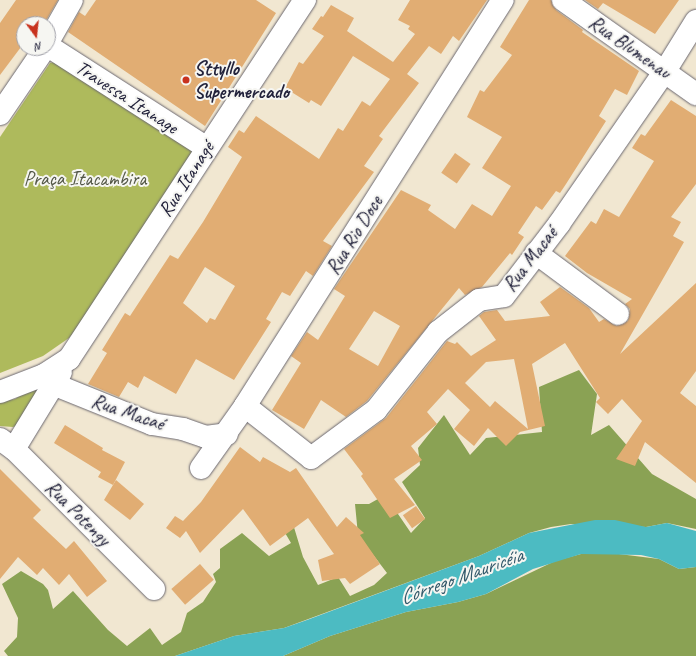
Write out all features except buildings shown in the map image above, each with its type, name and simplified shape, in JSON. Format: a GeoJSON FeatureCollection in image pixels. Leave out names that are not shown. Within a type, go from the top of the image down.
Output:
{"type":"FeatureCollection","features":[{"type":"Feature","properties":{"kind":"street"},"geometry":{"type":"LineString","coordinates":[[56,28],[72,0]]}},
{"type":"Feature","properties":{"kind":"street","name":"Rua Itanagé"},"geometry":{"type":"LineString","coordinates":[[7,444],[53,384],[305,0]]}},
{"type":"Feature","properties":{"kind":"street","name":"Rua Rio Doce"},"geometry":{"type":"LineString","coordinates":[[201,468],[227,434],[503,0]]}},
{"type":"Feature","properties":{"kind":"street","name":"Rua Blumenau"},"geometry":{"type":"LineString","coordinates":[[563,0],[696,94]]}},
{"type":"Feature","properties":{"kind":"street","name":"Rua Macaé"},"geometry":{"type":"LineString","coordinates":[[245,406],[311,458],[376,410],[438,332],[479,300],[504,296],[665,71],[696,21]]}},
{"type":"Feature","properties":{"kind":"street","name":"Travessa Itanage"},"geometry":{"type":"LineString","coordinates":[[56,51],[207,148]]}},
{"type":"Feature","properties":{"kind":"street"},"geometry":{"type":"LineString","coordinates":[[0,114],[40,56]]}},
{"type":"Feature","properties":{"kind":"street"},"geometry":{"type":"LineString","coordinates":[[536,253],[618,314]]}},
{"type":"Feature","properties":{"kind":"street","name":"Rua Itanagé"},"geometry":{"type":"LineString","coordinates":[[0,392],[44,376],[69,359]]}},
{"type":"Feature","properties":{"kind":"street","name":"Rua Macaé"},"geometry":{"type":"LineString","coordinates":[[53,384],[152,424],[183,429],[206,437],[227,434]]}},
{"type":"Feature","properties":{"kind":"street","name":"Rua Potengy"},"geometry":{"type":"LineString","coordinates":[[7,444],[154,589]]}},
{"type":"Feature","properties":{"kind":"green space","name":"Praça Itacambira"},"geometry":{"type":"Polygon","coordinates":[[[63,60],[202,154],[88,318],[69,338],[43,356],[0,373],[0,137],[50,63],[63,60]]]}},
{"type":"Feature","properties":{"kind":"green space"},"geometry":{"type":"Polygon","coordinates":[[[579,370],[597,394],[591,435],[609,425],[652,474],[696,499],[696,529],[667,523],[646,527],[571,524],[551,527],[529,533],[479,556],[284,628],[234,636],[175,656],[8,656],[4,651],[17,637],[18,618],[2,584],[21,571],[43,584],[48,590],[53,609],[73,591],[108,630],[127,646],[150,628],[162,645],[181,632],[187,613],[203,602],[216,582],[213,574],[220,568],[220,549],[242,533],[269,556],[291,543],[281,526],[293,524],[303,557],[318,585],[338,577],[350,596],[374,585],[387,573],[358,535],[355,504],[369,504],[385,495],[411,533],[425,518],[402,482],[420,465],[418,448],[444,415],[470,455],[486,438],[542,432],[539,387],[579,370]]]}},
{"type":"Feature","properties":{"kind":"green space"},"geometry":{"type":"Polygon","coordinates":[[[49,377],[24,423],[13,427],[0,426],[0,402],[15,399],[49,377]]]}},
{"type":"Feature","properties":{"kind":"green space"},"geometry":{"type":"Polygon","coordinates":[[[611,553],[659,559],[679,569],[696,567],[696,656],[283,656],[330,636],[406,612],[458,602],[486,594],[555,561],[581,554],[611,553]]]}},
{"type":"Feature","properties":{"kind":"water","name":"Córrego Mauricéia"},"geometry":{"type":"Polygon","coordinates":[[[595,520],[615,520],[646,527],[667,523],[696,531],[696,567],[679,569],[659,559],[641,555],[581,554],[533,569],[486,594],[458,602],[406,612],[330,636],[283,656],[175,656],[234,636],[284,628],[479,556],[529,533],[595,520]]]}},
{"type":"Feature","properties":{"kind":"place","name":"Sttyllo Supermercado"},"geometry":{"type":"Point","coordinates":[186,80]}}]}
